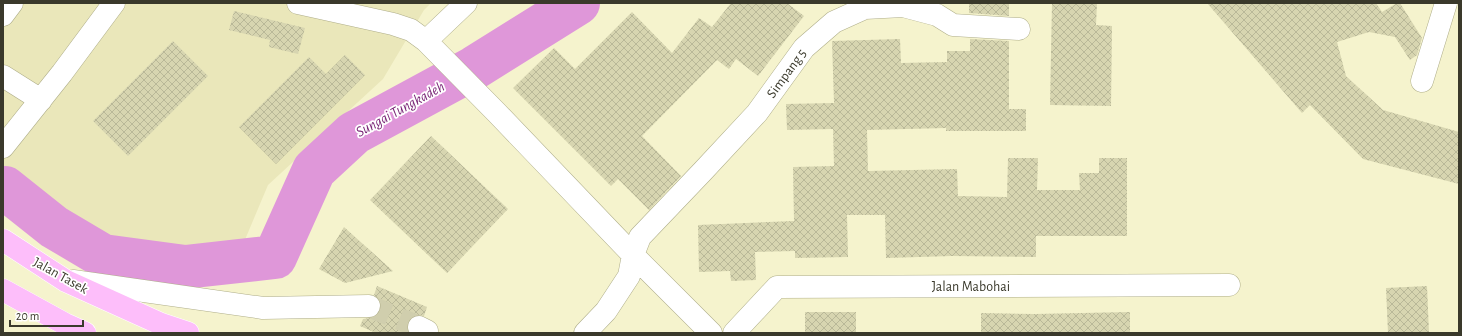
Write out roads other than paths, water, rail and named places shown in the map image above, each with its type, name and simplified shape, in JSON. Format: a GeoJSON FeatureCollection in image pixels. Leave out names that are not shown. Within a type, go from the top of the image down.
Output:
{"type":"FeatureCollection","features":[{"type":"Feature","properties":{"kind":"main road","name":"Jalan Tasek"},"geometry":{"type":"LineString","coordinates":[[3,240],[66,280],[161,324],[188,333]]}},
{"type":"Feature","properties":{"kind":"main road"},"geometry":{"type":"LineString","coordinates":[[3,290],[64,329],[85,333]]}},
{"type":"Feature","properties":{"kind":"street"},"geometry":{"type":"LineString","coordinates":[[3,15],[12,3]]}},
{"type":"Feature","properties":{"kind":"street"},"geometry":{"type":"LineString","coordinates":[[3,147],[41,100],[114,3]]}},
{"type":"Feature","properties":{"kind":"street"},"geometry":{"type":"LineString","coordinates":[[298,3],[393,24],[411,30],[426,41],[633,255],[711,333]]}},
{"type":"Feature","properties":{"kind":"street"},"geometry":{"type":"LineString","coordinates":[[426,41],[466,3]]}},
{"type":"Feature","properties":{"kind":"street"},"geometry":{"type":"LineString","coordinates":[[1422,81],[1446,3]]}},
{"type":"Feature","properties":{"kind":"street","name":"Simpang 5"},"geometry":{"type":"LineString","coordinates":[[633,255],[640,237],[757,113],[804,48],[834,22],[865,8],[903,6],[937,15],[953,25],[1019,29]]}},
{"type":"Feature","properties":{"kind":"street"},"geometry":{"type":"LineString","coordinates":[[3,76],[41,100]]}},
{"type":"Feature","properties":{"kind":"street"},"geometry":{"type":"LineString","coordinates":[[585,333],[606,311],[629,276],[633,255]]}},
{"type":"Feature","properties":{"kind":"street"},"geometry":{"type":"LineString","coordinates":[[66,280],[263,308],[369,306]]}},
{"type":"Feature","properties":{"kind":"street","name":"Jalan Mabohai"},"geometry":{"type":"LineString","coordinates":[[734,333],[777,287],[1229,285]]}},
{"type":"Feature","properties":{"kind":"waterway","name":"Sungai Tungkadeh"},"geometry":{"type":"LineString","coordinates":[[5,188],[54,227],[103,256],[185,267],[275,257],[314,170],[354,133],[474,68],[578,3]]}},
{"type":"Feature","properties":{"kind":"tunnel"},"geometry":{"type":"LineString","coordinates":[[369,306],[419,327]]}}]}
